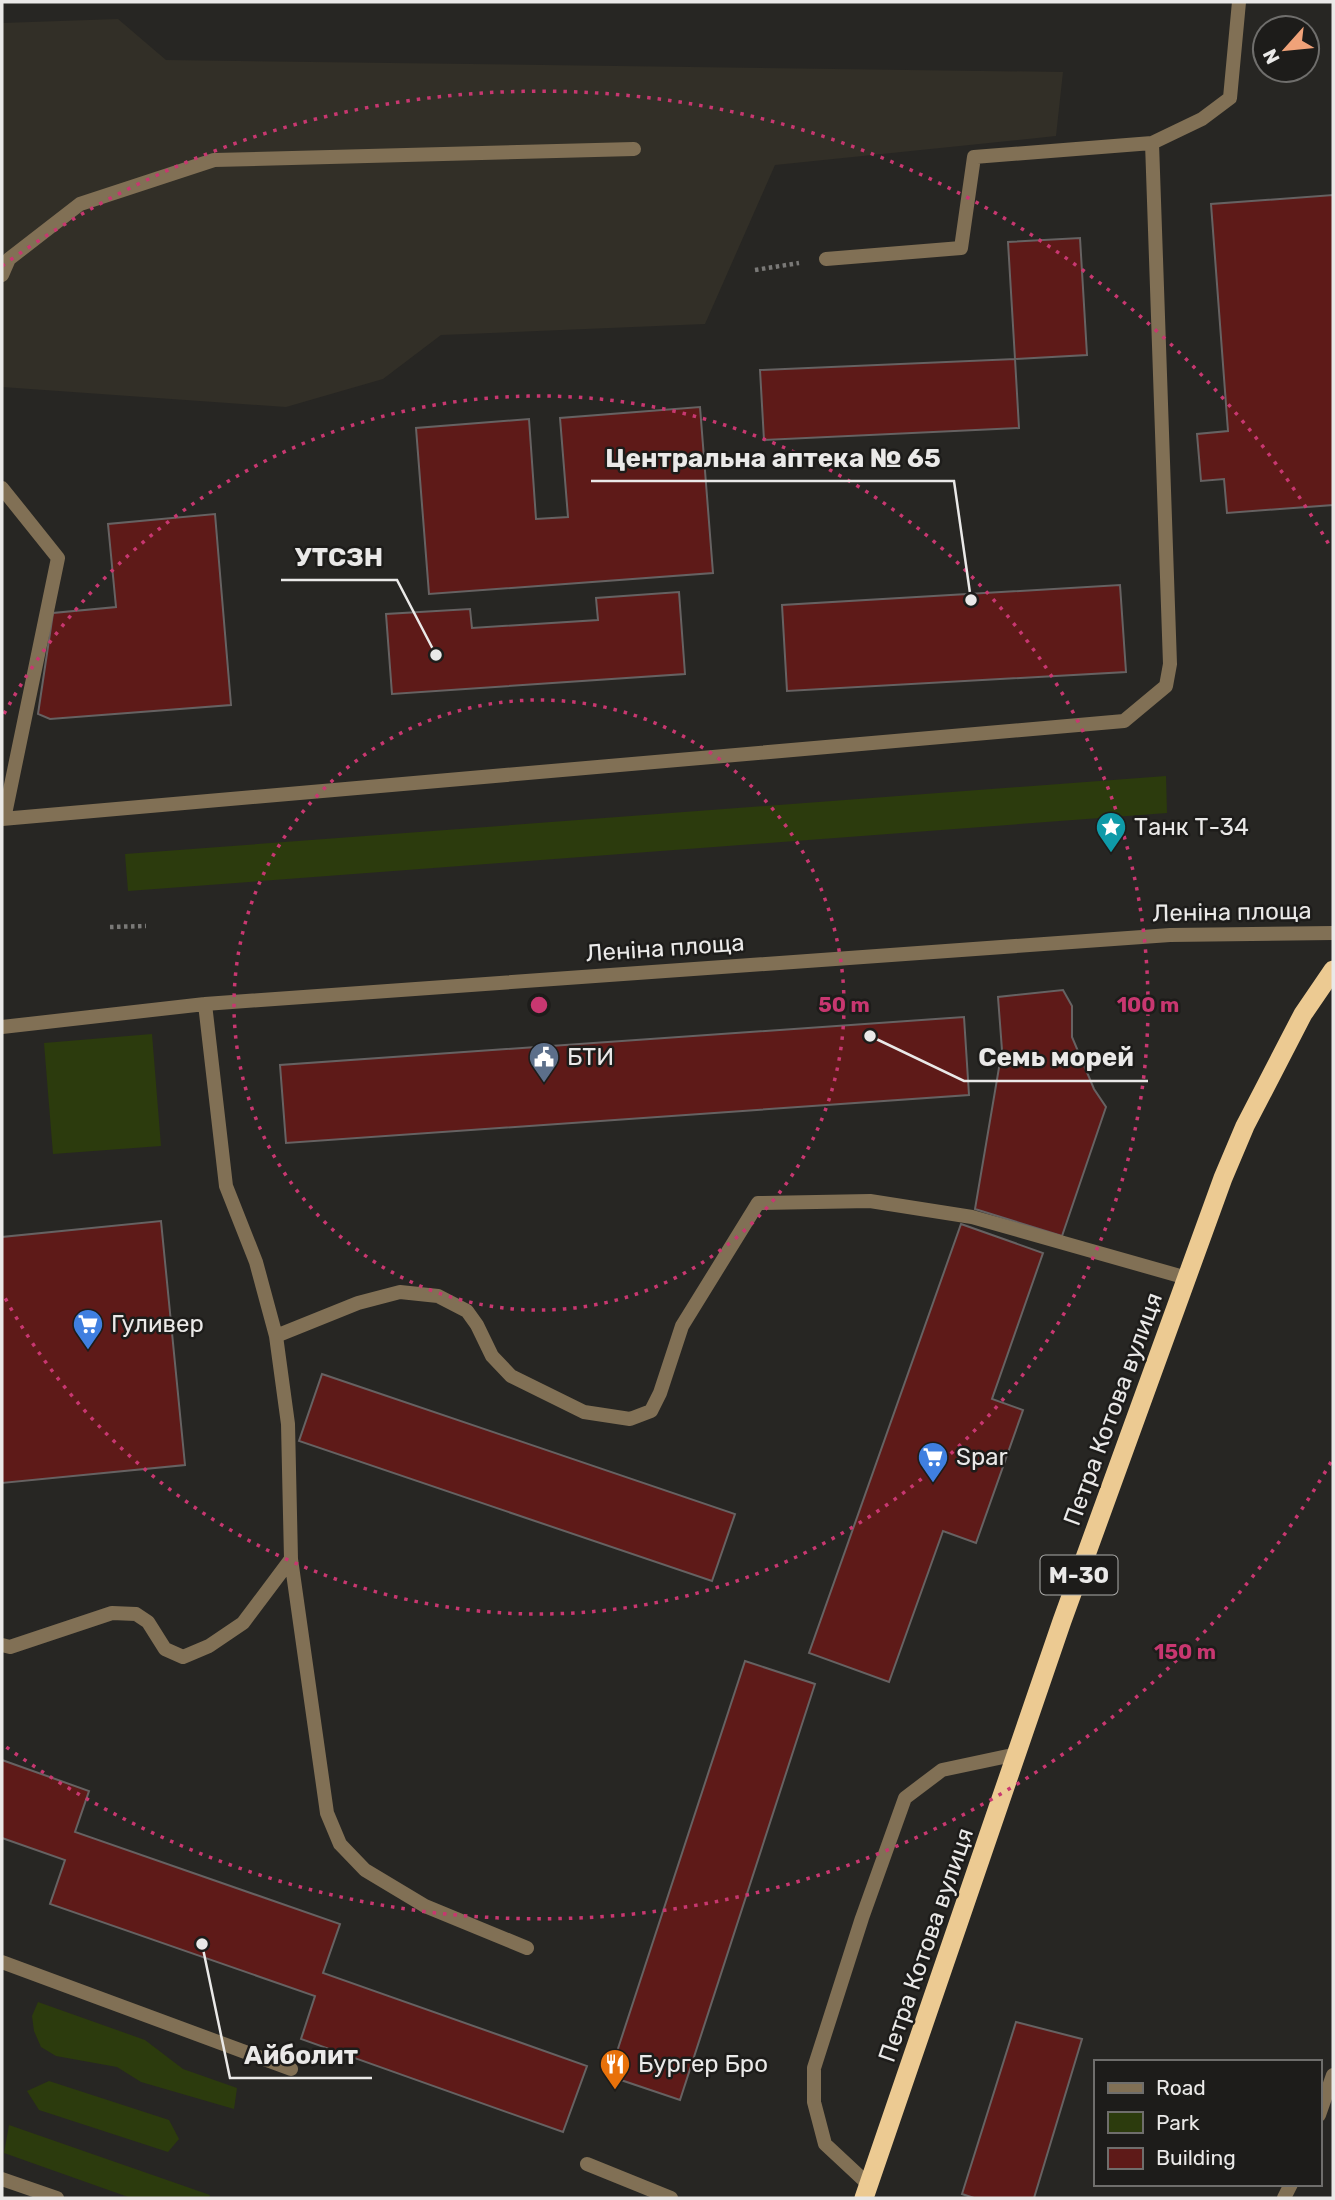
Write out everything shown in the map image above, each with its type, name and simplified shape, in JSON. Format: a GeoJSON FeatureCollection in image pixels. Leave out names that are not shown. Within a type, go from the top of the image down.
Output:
{"type":"FeatureCollection","features":[{"type":"Feature","properties":{"kind":"highway","name":"Петра Котова вулиця"},"geometry":{"type":"LineString","coordinates":[[866,2192],[1062,1621],[1223,1178],[1245,1126],[1303,1014],[1333,970]]}},
{"type":"Feature","properties":{"kind":"street"},"geometry":{"type":"LineString","coordinates":[[826,259],[961,248],[974,157],[1152,143],[1202,119],[1230,98],[1239,2]]}},
{"type":"Feature","properties":{"kind":"street"},"geometry":{"type":"LineString","coordinates":[[2,488],[58,558],[3,819],[1124,721],[1167,686],[1170,664],[1152,143]]}},
{"type":"Feature","properties":{"kind":"street"},"geometry":{"type":"LineString","coordinates":[[2,275],[9,259],[80,204],[214,160],[634,149]]}},
{"type":"Feature","properties":{"kind":"street","name":"Леніна площа"},"geometry":{"type":"LineString","coordinates":[[2,1027],[205,1004],[1170,935],[1333,933]]}},
{"type":"Feature","properties":{"kind":"street"},"geometry":{"type":"LineString","coordinates":[[205,1004],[226,1186],[256,1262],[276,1336],[288,1424],[291,1559],[327,1813],[340,1844],[365,1870],[425,1906],[527,1948]]}},
{"type":"Feature","properties":{"kind":"street"},"geometry":{"type":"LineString","coordinates":[[276,1336],[358,1303],[400,1292],[438,1296],[467,1311],[492,1356],[511,1376],[584,1412],[631,1419],[651,1411],[660,1393],[682,1326],[758,1203],[870,1201],[972,1217],[1186,1278]]}},
{"type":"Feature","properties":{"kind":"street"},"geometry":{"type":"LineString","coordinates":[[2,1645],[10,1647],[112,1613],[136,1614],[148,1622],[165,1649],[183,1657],[209,1646],[243,1623],[291,1559]]}},
{"type":"Feature","properties":{"kind":"street"},"geometry":{"type":"LineString","coordinates":[[866,2192],[825,2144],[814,2102],[814,2068],[862,1918],[905,1798],[942,1770],[1017,1754]]}},
{"type":"Feature","properties":{"kind":"street"},"geometry":{"type":"LineString","coordinates":[[2,1962],[291,2069]]}},
{"type":"Feature","properties":{"kind":"street"},"geometry":{"type":"LineString","coordinates":[[1321,2109],[1333,2075]]}},
{"type":"Feature","properties":{"kind":"street"},"geometry":{"type":"LineString","coordinates":[[587,2164],[671,2198]]}},
{"type":"Feature","properties":{"kind":"street"},"geometry":{"type":"LineString","coordinates":[[2,2179],[57,2198]]}},
{"type":"Feature","properties":{"kind":"path"},"geometry":{"type":"LineString","coordinates":[[755,270],[826,259]]}},
{"type":"Feature","properties":{"kind":"path"},"geometry":{"type":"LineString","coordinates":[[110,927],[146,926]]}},
{"type":"Feature","properties":{"kind":"shaded area"},"geometry":{"type":"Polygon","coordinates":[[[118,19],[166,60],[1063,72],[1056,136],[775,165],[705,324],[441,335],[383,379],[286,407],[2,387],[2,23],[118,19]]]}},
{"type":"Feature","properties":{"kind":"green space"},"geometry":{"type":"Polygon","coordinates":[[[1166,776],[1167,813],[128,891],[125,854],[1166,776]]]}},
{"type":"Feature","properties":{"kind":"green space"},"geometry":{"type":"Polygon","coordinates":[[[152,1034],[161,1146],[53,1154],[44,1043],[152,1034]]]}},
{"type":"Feature","properties":{"kind":"green space"},"geometry":{"type":"Polygon","coordinates":[[[38,2002],[145,2040],[183,2069],[237,2088],[234,2109],[141,2082],[117,2067],[56,2056],[41,2047],[34,2031],[32,2016],[38,2002]]]}},
{"type":"Feature","properties":{"kind":"green space"},"geometry":{"type":"Polygon","coordinates":[[[49,2081],[169,2120],[179,2139],[168,2152],[39,2110],[27,2091],[49,2081]]]}},
{"type":"Feature","properties":{"kind":"green space"},"geometry":{"type":"Polygon","coordinates":[[[9,2125],[210,2195],[209,2198],[131,2198],[4,2153],[9,2125]]]}},
{"type":"Feature","properties":{"kind":"building"},"geometry":{"type":"Polygon","coordinates":[[[1333,195],[1333,505],[1227,513],[1224,479],[1201,481],[1197,434],[1228,431],[1211,204],[1333,195]]]}},
{"type":"Feature","properties":{"kind":"building"},"geometry":{"type":"Polygon","coordinates":[[[1080,238],[1087,355],[1015,359],[1008,242],[1080,238]]]}},
{"type":"Feature","properties":{"kind":"building"},"geometry":{"type":"Polygon","coordinates":[[[1015,359],[1019,428],[764,440],[760,370],[1015,359]]]}},
{"type":"Feature","properties":{"kind":"building"},"geometry":{"type":"Polygon","coordinates":[[[700,407],[713,573],[429,594],[416,428],[529,419],[536,519],[568,517],[560,418],[700,407]]]}},
{"type":"Feature","properties":{"kind":"building"},"geometry":{"type":"Polygon","coordinates":[[[215,514],[231,705],[50,719],[38,714],[53,613],[116,607],[108,524],[215,514]]]}},
{"type":"Feature","properties":{"kind":"building"},"geometry":{"type":"Polygon","coordinates":[[[1120,585],[1126,672],[787,691],[782,605],[1120,585]]]}},
{"type":"Feature","properties":{"kind":"building"},"geometry":{"type":"Polygon","coordinates":[[[679,592],[685,674],[392,694],[386,614],[470,609],[472,628],[598,620],[596,598],[679,592]]]}},
{"type":"Feature","properties":{"kind":"building"},"geometry":{"type":"Polygon","coordinates":[[[1063,990],[1072,1006],[1072,1037],[1094,1089],[1106,1107],[1062,1236],[975,1209],[1002,1050],[998,997],[1063,990]]]}},
{"type":"Feature","properties":{"kind":"building"},"geometry":{"type":"Polygon","coordinates":[[[964,1017],[969,1095],[286,1143],[280,1065],[964,1017]]]}},
{"type":"Feature","properties":{"kind":"building","name":"Гуливер"},"geometry":{"type":"Polygon","coordinates":[[[161,1221],[185,1465],[2,1483],[2,1237],[161,1221]]]}},
{"type":"Feature","properties":{"kind":"building","name":"Spar"},"geometry":{"type":"Polygon","coordinates":[[[961,1224],[1043,1253],[992,1399],[1023,1410],[976,1543],[943,1531],[889,1682],[809,1653],[961,1224]]]}},
{"type":"Feature","properties":{"kind":"building"},"geometry":{"type":"Polygon","coordinates":[[[322,1374],[735,1514],[712,1581],[299,1441],[322,1374]]]}},
{"type":"Feature","properties":{"kind":"building"},"geometry":{"type":"Polygon","coordinates":[[[745,1661],[815,1684],[680,2100],[609,2076],[745,1661]]]}},
{"type":"Feature","properties":{"kind":"building"},"geometry":{"type":"Polygon","coordinates":[[[2,1760],[89,1791],[75,1832],[340,1924],[323,1973],[587,2066],[563,2132],[301,2039],[315,1996],[50,1904],[65,1860],[2,1838],[2,1760]]]}},
{"type":"Feature","properties":{"kind":"building"},"geometry":{"type":"Polygon","coordinates":[[[1016,2022],[1082,2039],[1034,2198],[974,2198],[962,2194],[1016,2022]]]}},
{"type":"Feature","properties":{"kind":"place","name":"Центральна аптека № 65"},"geometry":{"type":"Point","coordinates":[971,600]}},
{"type":"Feature","properties":{"kind":"place","name":"УТСЗН"},"geometry":{"type":"Point","coordinates":[436,655]}},
{"type":"Feature","properties":{"kind":"place","name":"Танк Т-34"},"geometry":{"type":"Point","coordinates":[1111,854]}},
{"type":"Feature","properties":{"kind":"place","name":"Семь морей"},"geometry":{"type":"Point","coordinates":[870,1036]}},
{"type":"Feature","properties":{"kind":"place","name":"БТИ"},"geometry":{"type":"Point","coordinates":[544,1084]}},
{"type":"Feature","properties":{"kind":"place","name":"Гуливер"},"geometry":{"type":"Point","coordinates":[88,1351]}},
{"type":"Feature","properties":{"kind":"place","name":"Spar"},"geometry":{"type":"Point","coordinates":[933,1484]}},
{"type":"Feature","properties":{"kind":"place","name":"Айболит"},"geometry":{"type":"Point","coordinates":[202,1944]}},
{"type":"Feature","properties":{"kind":"place","name":"Бургер Бро"},"geometry":{"type":"Point","coordinates":[615,2091]}}]}
